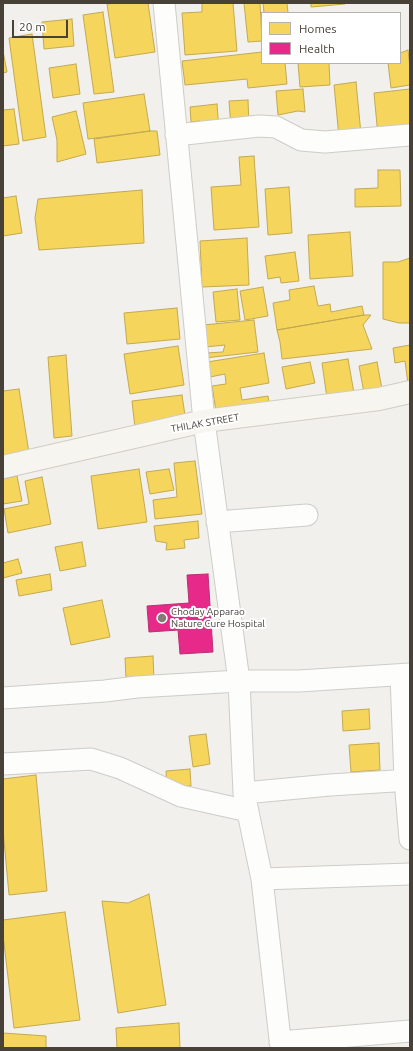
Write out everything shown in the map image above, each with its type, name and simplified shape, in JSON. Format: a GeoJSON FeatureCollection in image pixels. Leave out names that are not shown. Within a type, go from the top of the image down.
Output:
{"type":"FeatureCollection","features":[{"type":"Feature","properties":{"kind":"street"},"geometry":{"type":"LineString","coordinates":[[164,3],[204,422],[239,681],[246,802],[262,879],[281,1045],[410,1031]]}},
{"type":"Feature","properties":{"kind":"street"},"geometry":{"type":"LineString","coordinates":[[176,135],[259,126],[276,127],[301,140],[325,142],[410,135]]}},
{"type":"Feature","properties":{"kind":"street","name":"THILAK STREET"},"geometry":{"type":"LineString","coordinates":[[3,467],[204,422],[379,400],[410,392]]}},
{"type":"Feature","properties":{"kind":"street"},"geometry":{"type":"LineString","coordinates":[[217,522],[307,515]]}},
{"type":"Feature","properties":{"kind":"street"},"geometry":{"type":"LineString","coordinates":[[3,698],[105,691],[137,687],[239,681],[299,681],[405,675],[410,839]]}},
{"type":"Feature","properties":{"kind":"street"},"geometry":{"type":"LineString","coordinates":[[3,764],[91,759],[120,768],[182,796],[246,802],[330,785],[408,780]]}},
{"type":"Feature","properties":{"kind":"street"},"geometry":{"type":"LineString","coordinates":[[262,879],[410,874]]}},
{"type":"Feature","properties":{"kind":"building: Homes"},"geometry":{"type":"Polygon","coordinates":[[[148,3],[155,52],[115,58],[107,4],[148,3]]]}},
{"type":"Feature","properties":{"kind":"building: Homes"},"geometry":{"type":"Polygon","coordinates":[[[202,3],[233,3],[237,51],[185,55],[182,13],[202,12],[202,3]]]}},
{"type":"Feature","properties":{"kind":"building: Homes"},"geometry":{"type":"Polygon","coordinates":[[[244,3],[260,3],[261,41],[248,42],[244,3]]]}},
{"type":"Feature","properties":{"kind":"building: Homes"},"geometry":{"type":"Polygon","coordinates":[[[263,3],[287,3],[288,12],[264,12],[263,3]]]}},
{"type":"Feature","properties":{"kind":"building: Homes"},"geometry":{"type":"Polygon","coordinates":[[[311,3],[345,3],[345,4],[311,7],[311,3]]]}},
{"type":"Feature","properties":{"kind":"building: Homes"},"geometry":{"type":"Polygon","coordinates":[[[103,12],[114,92],[94,94],[83,15],[103,12]]]}},
{"type":"Feature","properties":{"kind":"building: Homes"},"geometry":{"type":"Polygon","coordinates":[[[72,19],[74,46],[44,49],[42,22],[72,19]]]}},
{"type":"Feature","properties":{"kind":"building: Homes"},"geometry":{"type":"Polygon","coordinates":[[[32,34],[46,137],[23,141],[9,38],[32,34]]]}},
{"type":"Feature","properties":{"kind":"building: Homes"},"geometry":{"type":"Polygon","coordinates":[[[408,50],[410,85],[391,88],[388,64],[401,64],[401,53],[408,50]]]}},
{"type":"Feature","properties":{"kind":"building: Homes"},"geometry":{"type":"Polygon","coordinates":[[[3,51],[7,72],[3,73],[3,51]]]}},
{"type":"Feature","properties":{"kind":"building: Homes"},"geometry":{"type":"Polygon","coordinates":[[[261,52],[261,64],[285,64],[287,84],[248,88],[247,79],[185,85],[182,61],[261,52]]]}},
{"type":"Feature","properties":{"kind":"building: Homes"},"geometry":{"type":"Polygon","coordinates":[[[76,64],[80,94],[53,98],[49,68],[76,64]]]}},
{"type":"Feature","properties":{"kind":"building: Homes"},"geometry":{"type":"Polygon","coordinates":[[[298,64],[329,64],[330,85],[300,87],[298,64]]]}},
{"type":"Feature","properties":{"kind":"building: Homes"},"geometry":{"type":"Polygon","coordinates":[[[356,82],[361,134],[339,137],[334,85],[356,82]]]}},
{"type":"Feature","properties":{"kind":"building: Homes"},"geometry":{"type":"Polygon","coordinates":[[[303,89],[305,112],[298,111],[278,115],[276,91],[303,89]]]}},
{"type":"Feature","properties":{"kind":"building: Homes"},"geometry":{"type":"Polygon","coordinates":[[[410,89],[410,133],[378,136],[374,93],[410,89]]]}},
{"type":"Feature","properties":{"kind":"building: Homes"},"geometry":{"type":"Polygon","coordinates":[[[144,94],[150,131],[88,139],[83,103],[144,94]]]}},
{"type":"Feature","properties":{"kind":"building: Homes"},"geometry":{"type":"Polygon","coordinates":[[[248,100],[249,125],[231,127],[229,101],[248,100]]]}},
{"type":"Feature","properties":{"kind":"building: Homes"},"geometry":{"type":"Polygon","coordinates":[[[217,104],[219,130],[201,132],[200,121],[191,122],[190,107],[217,104]]]}},
{"type":"Feature","properties":{"kind":"building: Homes"},"geometry":{"type":"Polygon","coordinates":[[[14,109],[19,144],[3,146],[3,110],[14,109]]]}},
{"type":"Feature","properties":{"kind":"building: Homes"},"geometry":{"type":"Polygon","coordinates":[[[76,111],[86,154],[57,162],[57,140],[52,117],[76,111]]]}},
{"type":"Feature","properties":{"kind":"building: Homes"},"geometry":{"type":"Polygon","coordinates":[[[157,131],[160,155],[97,163],[94,139],[157,131]]]}},
{"type":"Feature","properties":{"kind":"building: Homes"},"geometry":{"type":"Polygon","coordinates":[[[254,156],[259,227],[214,230],[211,187],[241,185],[239,157],[254,156]]]}},
{"type":"Feature","properties":{"kind":"building: Homes"},"geometry":{"type":"Polygon","coordinates":[[[378,170],[400,170],[401,206],[355,207],[355,189],[378,188],[378,170]]]}},
{"type":"Feature","properties":{"kind":"building: Homes"},"geometry":{"type":"Polygon","coordinates":[[[289,187],[292,233],[268,235],[265,189],[289,187]]]}},
{"type":"Feature","properties":{"kind":"building: Homes"},"geometry":{"type":"Polygon","coordinates":[[[142,190],[144,243],[39,250],[35,218],[38,199],[142,190]]]}},
{"type":"Feature","properties":{"kind":"building: Homes"},"geometry":{"type":"Polygon","coordinates":[[[16,196],[22,233],[3,236],[3,198],[16,196]]]}},
{"type":"Feature","properties":{"kind":"building: Homes"},"geometry":{"type":"Polygon","coordinates":[[[350,232],[353,276],[310,279],[308,235],[350,232]]]}},
{"type":"Feature","properties":{"kind":"building: Homes"},"geometry":{"type":"Polygon","coordinates":[[[247,238],[249,285],[202,287],[200,241],[247,238]]]}},
{"type":"Feature","properties":{"kind":"building: Homes"},"geometry":{"type":"Polygon","coordinates":[[[295,252],[299,281],[281,283],[280,277],[268,279],[265,256],[295,252]]]}},
{"type":"Feature","properties":{"kind":"building: Homes"},"geometry":{"type":"Polygon","coordinates":[[[410,258],[410,323],[399,323],[383,319],[383,262],[398,262],[410,258]]]}},
{"type":"Feature","properties":{"kind":"building: Homes"},"geometry":{"type":"Polygon","coordinates":[[[314,286],[318,306],[330,304],[331,312],[362,306],[364,315],[277,330],[273,303],[290,300],[289,290],[314,286]]]}},
{"type":"Feature","properties":{"kind":"building: Homes"},"geometry":{"type":"Polygon","coordinates":[[[263,287],[268,316],[245,320],[240,291],[263,287]]]}},
{"type":"Feature","properties":{"kind":"building: Homes"},"geometry":{"type":"Polygon","coordinates":[[[237,289],[240,320],[216,322],[213,292],[237,289]]]}},
{"type":"Feature","properties":{"kind":"building: Homes"},"geometry":{"type":"Polygon","coordinates":[[[177,308],[180,339],[127,344],[124,313],[177,308]]]}},
{"type":"Feature","properties":{"kind":"building: Homes"},"geometry":{"type":"Polygon","coordinates":[[[371,315],[363,325],[372,349],[282,359],[277,330],[371,315]]]}},
{"type":"Feature","properties":{"kind":"building: Homes"},"geometry":{"type":"Polygon","coordinates":[[[254,320],[258,352],[205,358],[206,353],[223,352],[225,345],[205,347],[203,325],[254,320]]]}},
{"type":"Feature","properties":{"kind":"building: Homes"},"geometry":{"type":"Polygon","coordinates":[[[410,345],[410,383],[408,384],[405,361],[395,363],[393,348],[410,345]]]}},
{"type":"Feature","properties":{"kind":"building: Homes"},"geometry":{"type":"Polygon","coordinates":[[[178,346],[184,385],[130,394],[124,354],[178,346]]]}},
{"type":"Feature","properties":{"kind":"building: Homes"},"geometry":{"type":"Polygon","coordinates":[[[264,353],[269,383],[240,388],[242,400],[268,396],[270,408],[217,417],[212,386],[226,384],[225,374],[210,377],[207,362],[264,353]]]}},
{"type":"Feature","properties":{"kind":"building: Homes"},"geometry":{"type":"Polygon","coordinates":[[[66,355],[72,436],[54,438],[48,357],[66,355]]]}},
{"type":"Feature","properties":{"kind":"building: Homes"},"geometry":{"type":"Polygon","coordinates":[[[348,359],[354,393],[327,398],[322,363],[348,359]]]}},
{"type":"Feature","properties":{"kind":"building: Homes"},"geometry":{"type":"Polygon","coordinates":[[[310,362],[315,383],[286,389],[282,367],[310,362]]]}},
{"type":"Feature","properties":{"kind":"building: Homes"},"geometry":{"type":"Polygon","coordinates":[[[377,362],[382,389],[364,393],[359,366],[377,362]]]}},
{"type":"Feature","properties":{"kind":"building: Homes"},"geometry":{"type":"Polygon","coordinates":[[[19,389],[29,453],[3,457],[3,391],[19,389]]]}},
{"type":"Feature","properties":{"kind":"building: Homes"},"geometry":{"type":"Polygon","coordinates":[[[182,395],[186,422],[135,428],[132,401],[182,395]]]}},
{"type":"Feature","properties":{"kind":"building: Homes"},"geometry":{"type":"Polygon","coordinates":[[[195,461],[202,514],[155,519],[153,500],[177,497],[174,463],[195,461]]]}},
{"type":"Feature","properties":{"kind":"building: Homes"},"geometry":{"type":"Polygon","coordinates":[[[139,469],[147,522],[98,529],[91,476],[139,469]]]}},
{"type":"Feature","properties":{"kind":"building: Homes"},"geometry":{"type":"Polygon","coordinates":[[[169,469],[174,490],[150,494],[146,472],[169,469]]]}},
{"type":"Feature","properties":{"kind":"building: Homes"},"geometry":{"type":"Polygon","coordinates":[[[17,476],[22,501],[3,504],[3,479],[17,476]]]}},
{"type":"Feature","properties":{"kind":"building: Homes"},"geometry":{"type":"Polygon","coordinates":[[[42,477],[51,524],[8,533],[4,509],[29,504],[25,481],[42,477]]]}},
{"type":"Feature","properties":{"kind":"building: Homes"},"geometry":{"type":"Polygon","coordinates":[[[198,521],[199,538],[184,540],[185,548],[166,550],[167,543],[156,541],[154,526],[198,521]]]}},
{"type":"Feature","properties":{"kind":"building: Homes"},"geometry":{"type":"Polygon","coordinates":[[[82,542],[86,566],[60,571],[55,547],[82,542]]]}},
{"type":"Feature","properties":{"kind":"building: Homes"},"geometry":{"type":"Polygon","coordinates":[[[18,559],[22,573],[3,578],[3,563],[18,559]]]}},
{"type":"Feature","properties":{"kind":"building: Homes"},"geometry":{"type":"Polygon","coordinates":[[[50,574],[52,590],[19,596],[16,580],[50,574]]]}},
{"type":"Feature","properties":{"kind":"building: Homes"},"geometry":{"type":"Polygon","coordinates":[[[102,600],[110,637],[71,645],[63,608],[102,600]]]}},
{"type":"Feature","properties":{"kind":"building: Homes"},"geometry":{"type":"Polygon","coordinates":[[[153,656],[154,678],[126,679],[125,658],[153,656]]]}},
{"type":"Feature","properties":{"kind":"building: Homes"},"geometry":{"type":"Polygon","coordinates":[[[369,709],[370,729],[343,731],[342,711],[369,709]]]}},
{"type":"Feature","properties":{"kind":"building: Homes"},"geometry":{"type":"Polygon","coordinates":[[[206,734],[210,764],[193,767],[189,736],[206,734]]]}},
{"type":"Feature","properties":{"kind":"building: Homes"},"geometry":{"type":"Polygon","coordinates":[[[379,743],[380,770],[351,772],[349,745],[379,743]]]}},
{"type":"Feature","properties":{"kind":"building: Homes"},"geometry":{"type":"Polygon","coordinates":[[[190,769],[191,786],[167,787],[166,771],[190,769]]]}},
{"type":"Feature","properties":{"kind":"building: Homes"},"geometry":{"type":"Polygon","coordinates":[[[36,775],[47,891],[9,895],[3,830],[3,779],[36,775]]]}},
{"type":"Feature","properties":{"kind":"building: Homes"},"geometry":{"type":"Polygon","coordinates":[[[149,894],[166,1005],[118,1013],[102,901],[128,903],[149,894]]]}},
{"type":"Feature","properties":{"kind":"building: Homes"},"geometry":{"type":"Polygon","coordinates":[[[65,912],[80,1020],[14,1028],[3,935],[3,920],[65,912]]]}},
{"type":"Feature","properties":{"kind":"building: Homes"},"geometry":{"type":"Polygon","coordinates":[[[179,1023],[180,1048],[117,1048],[116,1028],[179,1023]]]}},
{"type":"Feature","properties":{"kind":"building: Homes"},"geometry":{"type":"Polygon","coordinates":[[[3,1033],[46,1036],[46,1048],[3,1048],[3,1033]]]}},
{"type":"Feature","properties":{"kind":"building: Health"},"geometry":{"type":"Polygon","coordinates":[[[208,574],[213,652],[180,654],[178,630],[149,632],[147,606],[189,603],[187,575],[208,574]]]}},
{"type":"Feature","properties":{"kind":"place","name":"Choday Apparao Nature Cure Hospital"},"geometry":{"type":"Point","coordinates":[162,618]}}]}
